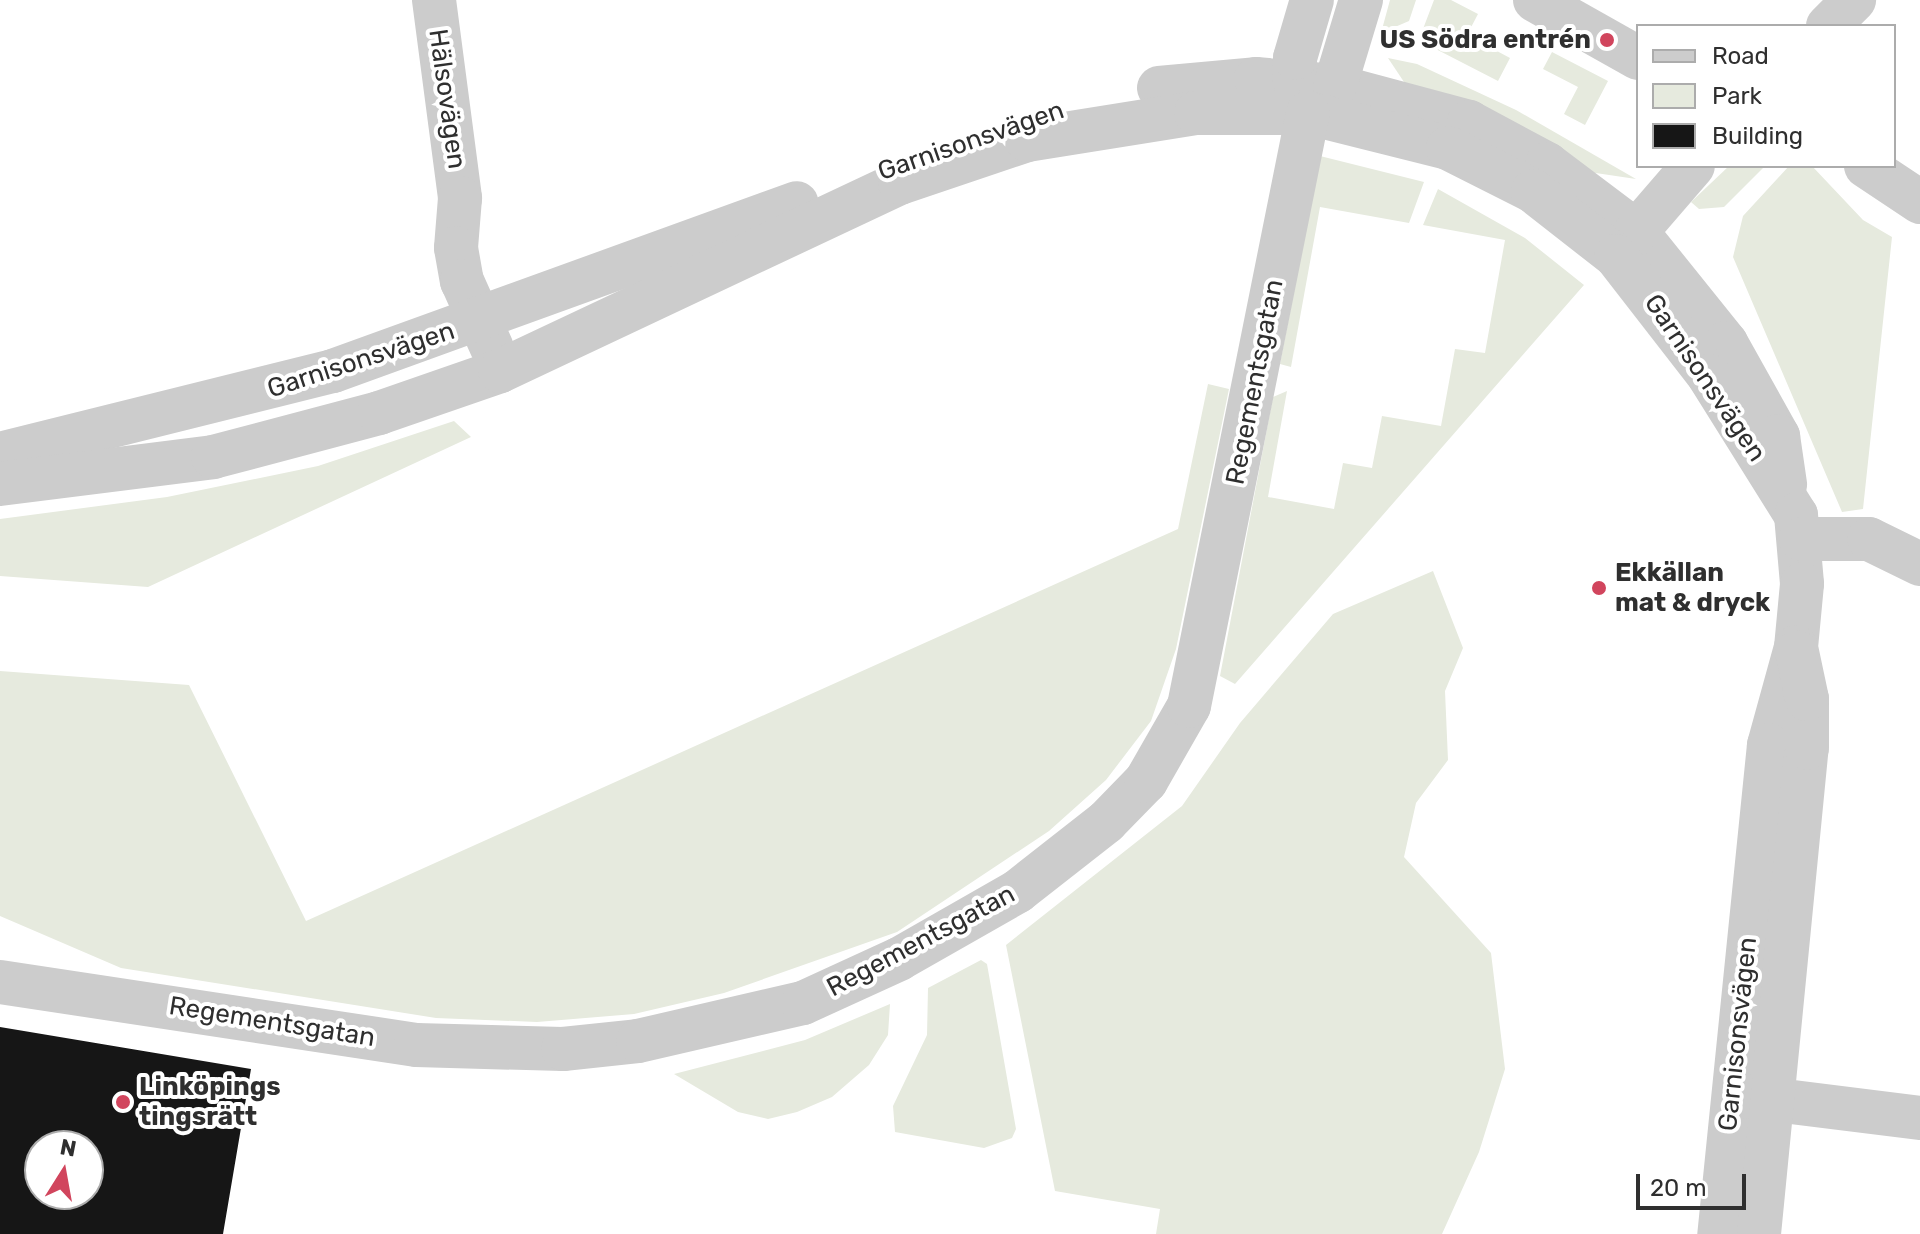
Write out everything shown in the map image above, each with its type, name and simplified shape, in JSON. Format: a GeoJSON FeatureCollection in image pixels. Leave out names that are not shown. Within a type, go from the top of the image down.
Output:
{"type":"FeatureCollection","features":[{"type":"Feature","properties":{"kind":"street","name":"Hälsovägen"},"geometry":{"type":"LineString","coordinates":[[434,0],[460,198],[484,242],[491,276],[484,321],[500,371]]}},
{"type":"Feature","properties":{"kind":"street"},"geometry":{"type":"LineString","coordinates":[[1312,0],[1298,35],[1312,93]]}},
{"type":"Feature","properties":{"kind":"street"},"geometry":{"type":"LineString","coordinates":[[1312,93],[1361,0]]}},
{"type":"Feature","properties":{"kind":"street"},"geometry":{"type":"LineString","coordinates":[[1535,0],[1636,57]]}},
{"type":"Feature","properties":{"kind":"street"},"geometry":{"type":"LineString","coordinates":[[1830,24],[1854,0]]}},
{"type":"Feature","properties":{"kind":"street","name":"Garnisonsvägen"},"geometry":{"type":"LineString","coordinates":[[0,454],[250,395],[484,321],[1037,116],[1134,91],[1312,93],[1435,111],[1494,134],[1594,195],[1667,315],[1787,494],[1801,539],[1796,647],[1807,699],[1807,748],[1752,1097],[1719,1234]]}},
{"type":"Feature","properties":{"kind":"street","name":"Garnisonsvägen"},"geometry":{"type":"LineString","coordinates":[[0,484],[157,467],[284,442],[500,371],[900,183],[974,155],[1138,119],[1312,93]]}},
{"type":"Feature","properties":{"kind":"street","name":"Regementsgatan"},"geometry":{"type":"LineString","coordinates":[[0,982],[71,990],[416,1045],[563,1049],[638,1041],[803,1003],[911,952],[1018,891],[1106,822],[1146,781],[1189,706],[1312,93]]}},
{"type":"Feature","properties":{"kind":"street"},"geometry":{"type":"LineString","coordinates":[[1626,244],[1691,168]]}},
{"type":"Feature","properties":{"kind":"street"},"geometry":{"type":"LineString","coordinates":[[1869,168],[1920,202]]}},
{"type":"Feature","properties":{"kind":"street"},"geometry":{"type":"LineString","coordinates":[[1801,539],[1869,539],[1920,564]]}},
{"type":"Feature","properties":{"kind":"street","name":"Regementsgatan"},"geometry":{"type":"LineString","coordinates":[[0,957],[71,990]]}},
{"type":"Feature","properties":{"kind":"street"},"geometry":{"type":"LineString","coordinates":[[1752,1097],[1920,1118]]}},
{"type":"Feature","properties":{"kind":"street","name":"Garnisonsvägen"},"geometry":{"type":"LineString","coordinates":[[1752,1097],[1759,1234]]}},
{"type":"Feature","properties":{"kind":"green space"},"geometry":{"type":"Polygon","coordinates":[[[1390,0],[1416,0],[1409,21],[1381,33],[1390,0]]]}},
{"type":"Feature","properties":{"kind":"green space"},"geometry":{"type":"Polygon","coordinates":[[[1434,0],[1451,0],[1478,14],[1467,35],[1510,58],[1498,81],[1428,45],[1423,29],[1434,0]]]}},
{"type":"Feature","properties":{"kind":"green space"},"geometry":{"type":"Polygon","coordinates":[[[1552,52],[1608,81],[1585,125],[1564,114],[1578,87],[1543,69],[1552,52]]]}},
{"type":"Feature","properties":{"kind":"green space"},"geometry":{"type":"Polygon","coordinates":[[[1388,58],[1417,64],[1516,110],[1636,179],[1589,172],[1406,85],[1388,58]]]}},
{"type":"Feature","properties":{"kind":"green space"},"geometry":{"type":"Polygon","coordinates":[[[1320,156],[1424,182],[1409,223],[1320,207],[1291,367],[1280,364],[1320,156]]]}},
{"type":"Feature","properties":{"kind":"green space"},"geometry":{"type":"Polygon","coordinates":[[[1727,168],[1763,168],[1724,207],[1699,209],[1691,202],[1727,168]]]}},
{"type":"Feature","properties":{"kind":"green space"},"geometry":{"type":"Polygon","coordinates":[[[1787,168],[1814,168],[1863,220],[1892,237],[1863,509],[1842,512],[1733,257],[1743,216],[1787,168]]]}},
{"type":"Feature","properties":{"kind":"green space"},"geometry":{"type":"Polygon","coordinates":[[[1438,189],[1525,238],[1584,285],[1235,684],[1220,676],[1273,397],[1287,391],[1268,497],[1334,509],[1343,463],[1372,468],[1382,416],[1441,426],[1455,349],[1485,353],[1505,240],[1423,225],[1438,189]]]}},
{"type":"Feature","properties":{"kind":"green space"},"geometry":{"type":"Polygon","coordinates":[[[1208,384],[1229,389],[1176,649],[1151,721],[1106,780],[1049,831],[897,932],[724,993],[634,1014],[537,1022],[436,1018],[121,968],[0,916],[0,671],[189,685],[306,921],[1178,529],[1208,384]]]}},
{"type":"Feature","properties":{"kind":"green space"},"geometry":{"type":"Polygon","coordinates":[[[454,421],[471,437],[148,587],[0,576],[0,519],[167,497],[318,466],[454,421]]]}},
{"type":"Feature","properties":{"kind":"green space"},"geometry":{"type":"Polygon","coordinates":[[[1433,571],[1463,648],[1445,691],[1448,760],[1416,803],[1404,857],[1491,953],[1505,1069],[1479,1152],[1442,1234],[1156,1234],[1160,1209],[1055,1191],[1006,945],[1182,806],[1240,723],[1333,614],[1433,571]]]}},
{"type":"Feature","properties":{"kind":"green space"},"geometry":{"type":"Polygon","coordinates":[[[981,960],[987,964],[1016,1129],[1012,1138],[984,1148],[895,1132],[893,1106],[927,1035],[928,988],[981,960]]]}},
{"type":"Feature","properties":{"kind":"green space"},"geometry":{"type":"Polygon","coordinates":[[[890,1004],[888,1035],[869,1065],[832,1097],[797,1112],[768,1119],[738,1112],[674,1074],[805,1040],[890,1004]]]}},
{"type":"Feature","properties":{"kind":"building","name":"Linköpings tingsrätt"},"geometry":{"type":"Polygon","coordinates":[[[0,1027],[251,1069],[223,1234],[0,1234],[0,1027]]]}},
{"type":"Feature","properties":{"kind":"place","name":"US Södra entrén"},"geometry":{"type":"Point","coordinates":[1607,40]}},
{"type":"Feature","properties":{"kind":"place","name":"Ekkällan mat & dryck"},"geometry":{"type":"Point","coordinates":[1599,588]}},
{"type":"Feature","properties":{"kind":"place","name":"Linköpings tingsrätt"},"geometry":{"type":"Point","coordinates":[123,1102]}}]}
